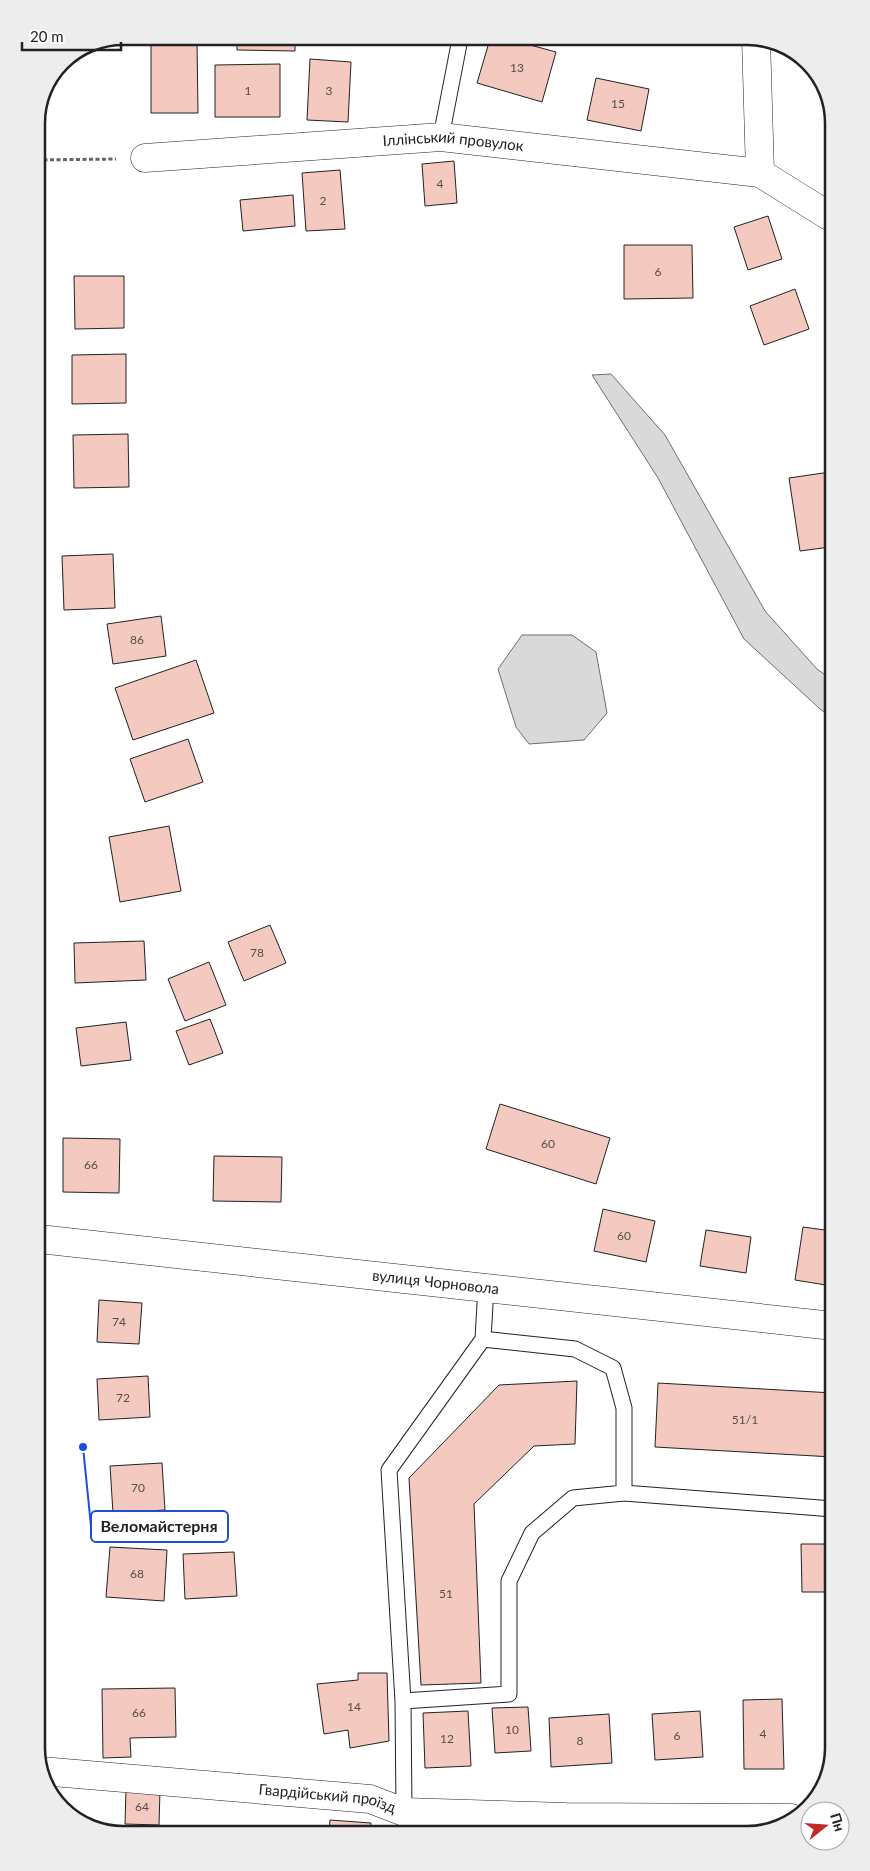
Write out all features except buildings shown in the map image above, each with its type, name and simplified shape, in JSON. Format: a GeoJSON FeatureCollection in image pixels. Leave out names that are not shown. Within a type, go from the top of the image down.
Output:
{"type":"FeatureCollection","features":[{"type":"Feature","properties":{"kind":"street"},"geometry":{"type":"LineString","coordinates":[[756,45],[760,173],[825,214]]}},
{"type":"Feature","properties":{"kind":"street","name":"Іллінський провулок"},"geometry":{"type":"LineString","coordinates":[[145,158],[441,137],[760,173]]}},
{"type":"Feature","properties":{"kind":"street","name":"вулиця Чорновола"},"geometry":{"type":"LineString","coordinates":[[45,1240],[825,1325]]}},
{"type":"Feature","properties":{"kind":"street","name":"Гвардійський проїзд"},"geometry":{"type":"LineString","coordinates":[[49,1772],[370,1799],[404,1812],[566,1817],[781,1818]]}},
{"type":"Feature","properties":{"kind":"lane"},"geometry":{"type":"LineString","coordinates":[[441,137],[459,45]]}},
{"type":"Feature","properties":{"kind":"lane"},"geometry":{"type":"LineString","coordinates":[[404,1812],[403,1701],[389,1470],[484,1340],[486,1287]]}},
{"type":"Feature","properties":{"kind":"lane"},"geometry":{"type":"LineString","coordinates":[[484,1340],[575,1349],[613,1368],[624,1408],[624,1493]]}},
{"type":"Feature","properties":{"kind":"lane"},"geometry":{"type":"LineString","coordinates":[[403,1701],[509,1694],[509,1581],[532,1533],[573,1498],[624,1493],[825,1508]]}},
{"type":"Feature","properties":{"kind":"path"},"geometry":{"type":"LineString","coordinates":[[45,160],[113,159]]}},
{"type":"Feature","properties":{"kind":"shaded area"},"geometry":{"type":"Polygon","coordinates":[[[611,374],[665,435],[765,611],[817,669],[825,675],[825,713],[744,639],[658,478],[592,375],[611,374]]]}},
{"type":"Feature","properties":{"kind":"shaded area"},"geometry":{"type":"Polygon","coordinates":[[[522,635],[572,635],[596,652],[607,713],[584,740],[529,744],[516,727],[498,669],[522,635]]]}},
{"type":"Feature","properties":{"kind":"place","name":"Веломайстерня"},"geometry":{"type":"Point","coordinates":[83,1447]}}]}
